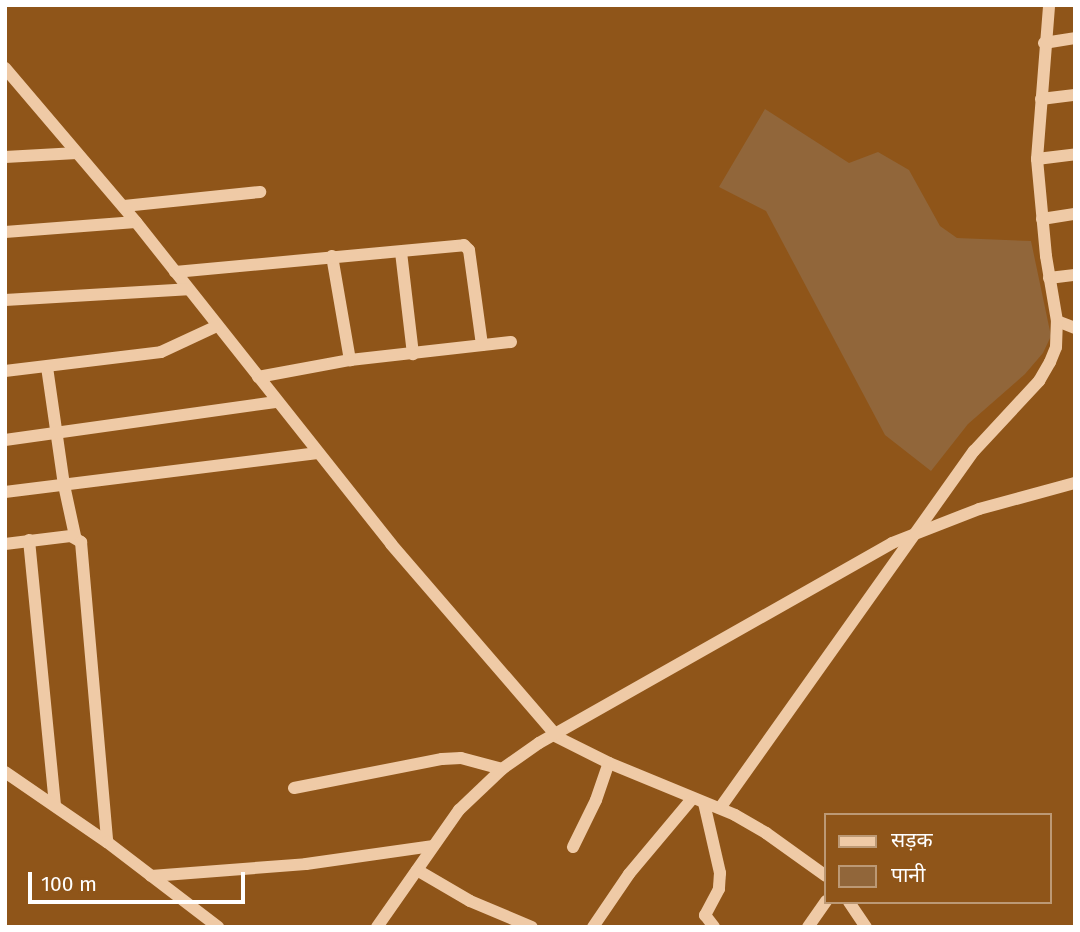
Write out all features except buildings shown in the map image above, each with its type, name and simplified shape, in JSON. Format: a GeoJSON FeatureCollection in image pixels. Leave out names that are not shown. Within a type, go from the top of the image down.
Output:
{"type":"FeatureCollection","features":[{"type":"Feature","properties":{"kind":"street"},"geometry":{"type":"LineString","coordinates":[[720,808],[984,439],[1045,373],[1056,346],[1057,321],[1049,278],[1037,159],[1049,5]]}},
{"type":"Feature","properties":{"kind":"street"},"geometry":{"type":"LineString","coordinates":[[1044,43],[1075,38]]}},
{"type":"Feature","properties":{"kind":"street"},"geometry":{"type":"LineString","coordinates":[[5,68],[11,84],[124,206],[316,453],[473,642],[554,734],[609,763],[720,808],[766,833],[824,875]]}},
{"type":"Feature","properties":{"kind":"street"},"geometry":{"type":"LineString","coordinates":[[1041,99],[1075,95]]}},
{"type":"Feature","properties":{"kind":"street"},"geometry":{"type":"LineString","coordinates":[[5,158],[77,153]]}},
{"type":"Feature","properties":{"kind":"street"},"geometry":{"type":"LineString","coordinates":[[1037,159],[1075,154]]}},
{"type":"Feature","properties":{"kind":"street"},"geometry":{"type":"LineString","coordinates":[[124,206],[260,192]]}},
{"type":"Feature","properties":{"kind":"street"},"geometry":{"type":"LineString","coordinates":[[1042,219],[1075,214]]}},
{"type":"Feature","properties":{"kind":"street"},"geometry":{"type":"LineString","coordinates":[[5,232],[136,222]]}},
{"type":"Feature","properties":{"kind":"street"},"geometry":{"type":"LineString","coordinates":[[175,272],[332,256],[468,247],[482,345]]}},
{"type":"Feature","properties":{"kind":"street"},"geometry":{"type":"LineString","coordinates":[[401,252],[413,354]]}},
{"type":"Feature","properties":{"kind":"street"},"geometry":{"type":"LineString","coordinates":[[332,256],[350,360]]}},
{"type":"Feature","properties":{"kind":"street"},"geometry":{"type":"LineString","coordinates":[[1049,278],[1075,275]]}},
{"type":"Feature","properties":{"kind":"street"},"geometry":{"type":"LineString","coordinates":[[5,300],[188,289]]}},
{"type":"Feature","properties":{"kind":"street"},"geometry":{"type":"LineString","coordinates":[[1057,321],[1075,328]]}},
{"type":"Feature","properties":{"kind":"street"},"geometry":{"type":"LineString","coordinates":[[5,372],[161,352],[217,326]]}},
{"type":"Feature","properties":{"kind":"street"},"geometry":{"type":"LineString","coordinates":[[257,377],[350,360],[511,342]]}},
{"type":"Feature","properties":{"kind":"street"},"geometry":{"type":"LineString","coordinates":[[47,367],[64,485],[75,536],[82,547],[107,842]]}},
{"type":"Feature","properties":{"kind":"street"},"geometry":{"type":"LineString","coordinates":[[5,440],[278,402]]}},
{"type":"Feature","properties":{"kind":"street"},"geometry":{"type":"LineString","coordinates":[[5,492],[316,453]]}},
{"type":"Feature","properties":{"kind":"street"},"geometry":{"type":"LineString","coordinates":[[377,927],[459,810],[502,769],[554,734],[919,531],[979,509],[1075,482]]}},
{"type":"Feature","properties":{"kind":"street"},"geometry":{"type":"LineString","coordinates":[[5,544],[75,536]]}},
{"type":"Feature","properties":{"kind":"street"},"geometry":{"type":"LineString","coordinates":[[29,540],[55,805]]}},
{"type":"Feature","properties":{"kind":"street"},"geometry":{"type":"LineString","coordinates":[[294,788],[442,759],[461,758],[502,769]]}},
{"type":"Feature","properties":{"kind":"street"},"geometry":{"type":"LineString","coordinates":[[573,847],[596,800],[609,763]]}},
{"type":"Feature","properties":{"kind":"street"},"geometry":{"type":"LineString","coordinates":[[5,772],[107,842],[218,927]]}},
{"type":"Feature","properties":{"kind":"street"},"geometry":{"type":"LineString","coordinates":[[593,927],[629,874],[698,801]]}},
{"type":"Feature","properties":{"kind":"street"},"geometry":{"type":"LineString","coordinates":[[698,801],[720,873],[719,888],[705,915],[714,927]]}},
{"type":"Feature","properties":{"kind":"street"},"geometry":{"type":"LineString","coordinates":[[151,876],[306,864],[432,846]]}},
{"type":"Feature","properties":{"kind":"street"},"geometry":{"type":"LineString","coordinates":[[417,870],[470,901],[532,927]]}},
{"type":"Feature","properties":{"kind":"street"},"geometry":{"type":"LineString","coordinates":[[808,927],[824,904]]}},
{"type":"Feature","properties":{"kind":"street"},"geometry":{"type":"LineString","coordinates":[[850,904],[866,927]]}},
{"type":"Feature","properties":{"kind":"water"},"geometry":{"type":"Polygon","coordinates":[[[765,109],[849,163],[878,152],[909,170],[940,226],[957,238],[1031,241],[1051,336],[1043,353],[1025,374],[968,424],[931,471],[885,435],[766,211],[719,187],[765,109]]]}}]}
